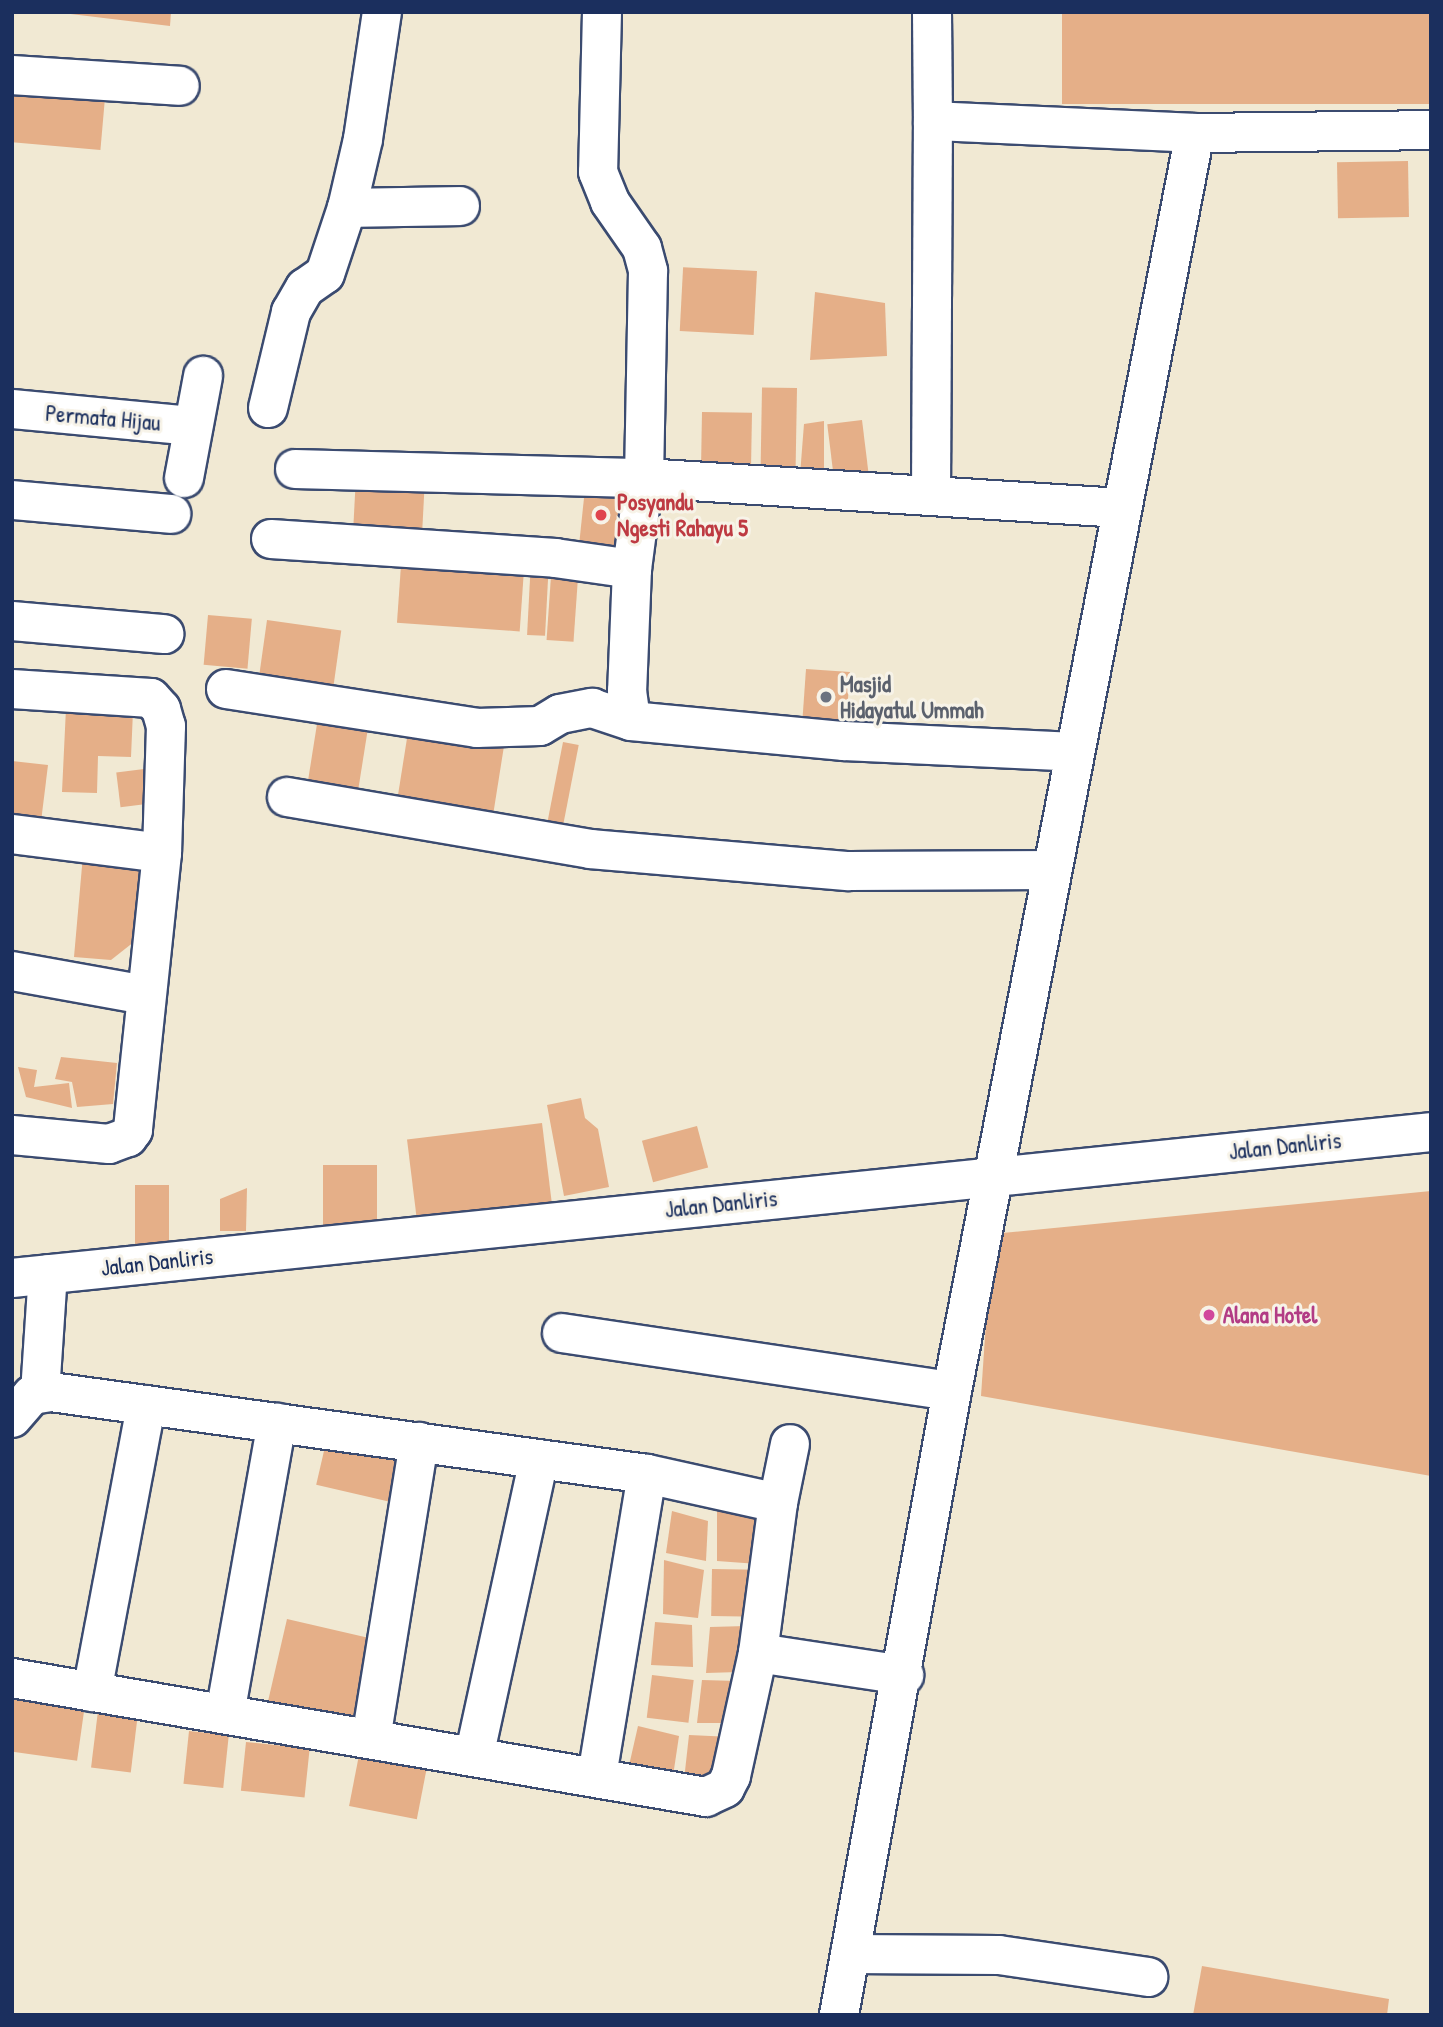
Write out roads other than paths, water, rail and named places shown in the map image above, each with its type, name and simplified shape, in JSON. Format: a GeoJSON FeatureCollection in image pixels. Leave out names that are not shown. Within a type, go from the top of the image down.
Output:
{"type":"FeatureCollection","features":[{"type":"Feature","properties":{"kind":"street"},"geometry":{"type":"LineString","coordinates":[[268,408],[291,312],[305,288],[325,274],[347,208],[363,139],[382,12]]}},
{"type":"Feature","properties":{"kind":"street"},"geometry":{"type":"LineString","coordinates":[[602,12],[598,172],[610,202],[642,248],[648,271],[643,478],[632,569],[627,691],[631,721]]}},
{"type":"Feature","properties":{"kind":"street"},"geometry":{"type":"LineString","coordinates":[[931,494],[932,12]]}},
{"type":"Feature","properties":{"kind":"street"},"geometry":{"type":"LineString","coordinates":[[12,75],[180,86]]}},
{"type":"Feature","properties":{"kind":"street"},"geometry":{"type":"LineString","coordinates":[[933,121],[1195,133],[1431,130]]}},
{"type":"Feature","properties":{"kind":"street"},"geometry":{"type":"LineString","coordinates":[[839,2015],[904,1675],[952,1391],[1195,133]]}},
{"type":"Feature","properties":{"kind":"street"},"geometry":{"type":"LineString","coordinates":[[347,208],[460,206]]}},
{"type":"Feature","properties":{"kind":"street","name":"Permata Hijau"},"geometry":{"type":"LineString","coordinates":[[184,478],[203,376]]}},
{"type":"Feature","properties":{"kind":"street","name":"Permata Hijau"},"geometry":{"type":"LineString","coordinates":[[12,409],[193,426]]}},
{"type":"Feature","properties":{"kind":"street"},"geometry":{"type":"LineString","coordinates":[[295,469],[643,478],[1122,508]]}},
{"type":"Feature","properties":{"kind":"street"},"geometry":{"type":"LineString","coordinates":[[12,499],[171,514]]}},
{"type":"Feature","properties":{"kind":"street"},"geometry":{"type":"LineString","coordinates":[[271,539],[555,558],[632,569]]}},
{"type":"Feature","properties":{"kind":"street"},"geometry":{"type":"LineString","coordinates":[[12,621],[164,634]]}},
{"type":"Feature","properties":{"kind":"street"},"geometry":{"type":"LineString","coordinates":[[12,689],[151,698],[161,709],[166,726],[162,853],[146,995],[136,1119],[128,1137],[109,1144],[12,1135]]}},
{"type":"Feature","properties":{"kind":"street"},"geometry":{"type":"LineString","coordinates":[[226,689],[477,728],[540,726],[561,714],[592,708],[631,721],[844,741],[1075,752]]}},
{"type":"Feature","properties":{"kind":"street"},"geometry":{"type":"LineString","coordinates":[[287,797],[590,849],[849,871],[1052,870]]}},
{"type":"Feature","properties":{"kind":"street"},"geometry":{"type":"LineString","coordinates":[[12,834],[162,853]]}},
{"type":"Feature","properties":{"kind":"street"},"geometry":{"type":"LineString","coordinates":[[12,971],[146,995]]}},
{"type":"Feature","properties":{"kind":"street","name":"Jalan Danliris"},"geometry":{"type":"LineString","coordinates":[[30,1276],[1431,1132]]}},
{"type":"Feature","properties":{"kind":"street"},"geometry":{"type":"LineString","coordinates":[[30,1276],[40,1393]]}},
{"type":"Feature","properties":{"kind":"street"},"geometry":{"type":"LineString","coordinates":[[562,1333],[952,1391]]}},
{"type":"Feature","properties":{"kind":"street"},"geometry":{"type":"LineString","coordinates":[[12,1418],[23,1402],[40,1393],[146,1405],[647,1474],[778,1503]]}},
{"type":"Feature","properties":{"kind":"street"},"geometry":{"type":"LineString","coordinates":[[92,1692],[146,1405]]}},
{"type":"Feature","properties":{"kind":"street"},"geometry":{"type":"LineString","coordinates":[[225,1714],[278,1423]]}},
{"type":"Feature","properties":{"kind":"street"},"geometry":{"type":"LineString","coordinates":[[371,1739],[419,1443]]}},
{"type":"Feature","properties":{"kind":"street"},"geometry":{"type":"LineString","coordinates":[[12,1678],[597,1776],[695,1797],[719,1793],[731,1776],[758,1653],[778,1503],[790,1444]]}},
{"type":"Feature","properties":{"kind":"street"},"geometry":{"type":"LineString","coordinates":[[474,1757],[539,1460]]}},
{"type":"Feature","properties":{"kind":"street"},"geometry":{"type":"LineString","coordinates":[[597,1776],[647,1474]]}},
{"type":"Feature","properties":{"kind":"street"},"geometry":{"type":"LineString","coordinates":[[758,1653],[904,1675]]}},
{"type":"Feature","properties":{"kind":"street"},"geometry":{"type":"LineString","coordinates":[[850,1954],[999,1955],[1148,1977]]}},
{"type":"Feature","properties":{"kind":"place","name":"Posyandu Ngesti Rahayu 5"},"geometry":{"type":"Point","coordinates":[601,515]}},
{"type":"Feature","properties":{"kind":"place","name":"Masjid Hidayatul Ummah"},"geometry":{"type":"Point","coordinates":[826,697]}},
{"type":"Feature","properties":{"kind":"place","name":"Alana Hotel"},"geometry":{"type":"Point","coordinates":[1209,1315]}}]}
